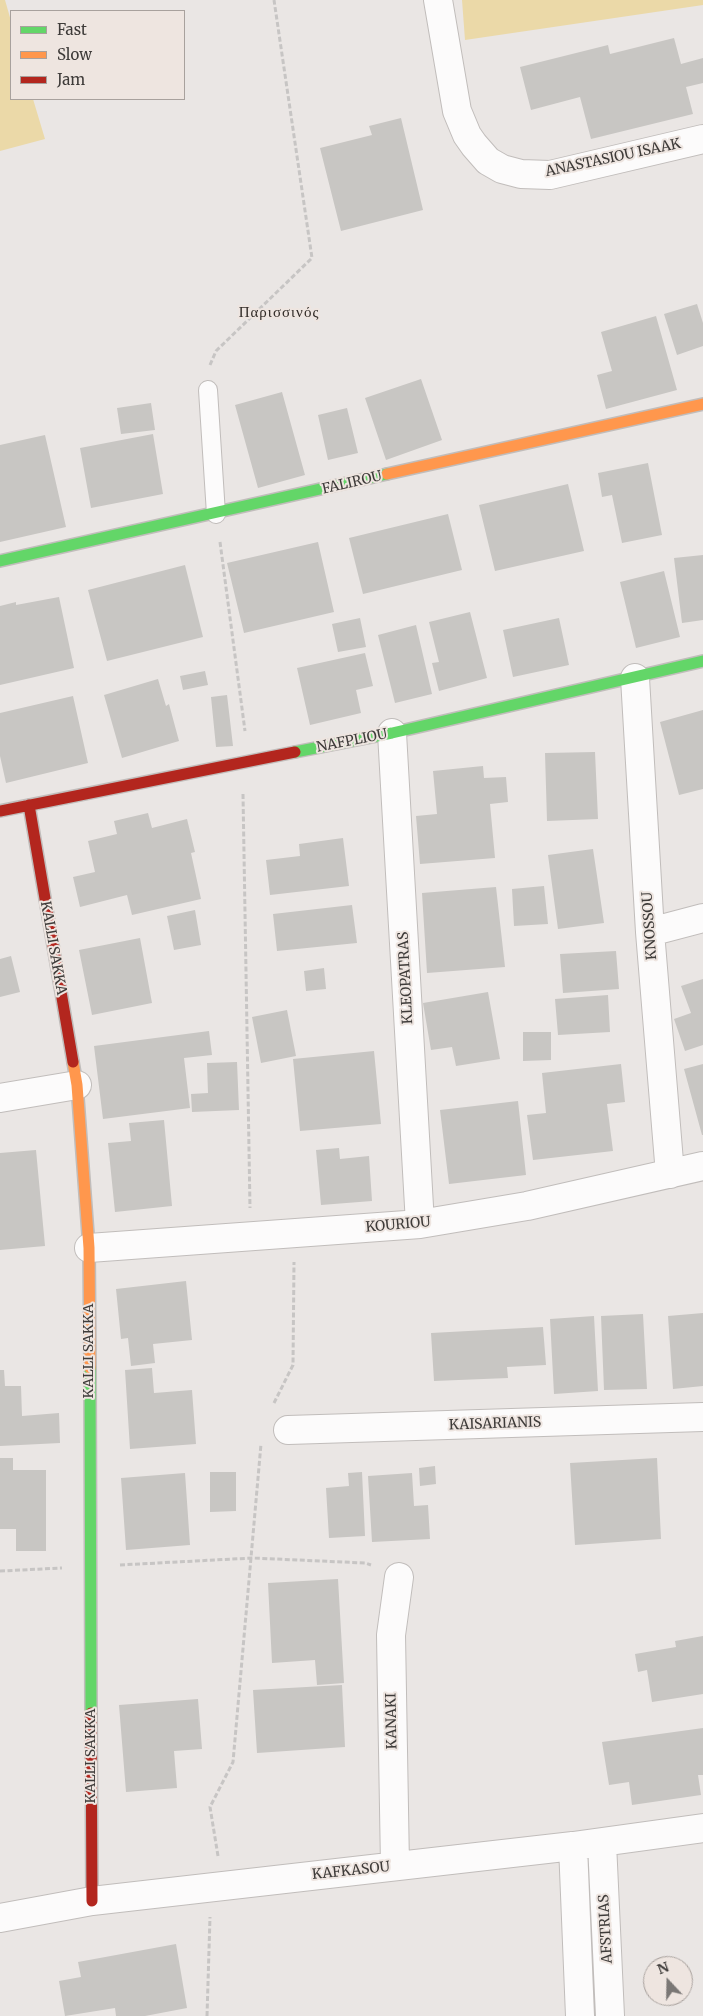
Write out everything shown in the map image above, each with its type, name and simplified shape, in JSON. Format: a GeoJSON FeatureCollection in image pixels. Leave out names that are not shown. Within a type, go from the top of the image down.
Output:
{"type":"FeatureCollection","features":[{"type":"Feature","properties":{"kind":"street","name":"ANASTASIOU ISAAK"},"geometry":{"type":"LineString","coordinates":[[438,0],[457,111],[474,145],[488,161],[502,170],[521,174],[550,175],[703,139]]}},
{"type":"Feature","properties":{"kind":"street","name":"FALIROU"},"geometry":{"type":"LineString","coordinates":[[0,562],[703,404]]}},
{"type":"Feature","properties":{"kind":"street","name":"NAFPLIOU"},"geometry":{"type":"LineString","coordinates":[[0,811],[392,733],[703,662]]}},
{"type":"Feature","properties":{"kind":"street","name":"KNOSSOU"},"geometry":{"type":"LineString","coordinates":[[635,678],[650,932],[670,1174]]}},
{"type":"Feature","properties":{"kind":"street","name":"KLEOPATRAS"},"geometry":{"type":"LineString","coordinates":[[392,733],[420,1224]]}},
{"type":"Feature","properties":{"kind":"street","name":"KALLI SAKKA"},"geometry":{"type":"LineString","coordinates":[[29,805],[77,1085],[89,1248],[92,1901]]}},
{"type":"Feature","properties":{"kind":"street"},"geometry":{"type":"LineString","coordinates":[[650,932],[703,918]]}},
{"type":"Feature","properties":{"kind":"street"},"geometry":{"type":"LineString","coordinates":[[0,1098],[77,1085]]}},
{"type":"Feature","properties":{"kind":"street","name":"KOURIOU"},"geometry":{"type":"LineString","coordinates":[[89,1248],[420,1224],[526,1206],[703,1166]]}},
{"type":"Feature","properties":{"kind":"street","name":"KAISARIANIS"},"geometry":{"type":"LineString","coordinates":[[288,1430],[703,1417]]}},
{"type":"Feature","properties":{"kind":"street","name":"KANAKI"},"geometry":{"type":"LineString","coordinates":[[395,1866],[391,1635],[400,1577]]}},
{"type":"Feature","properties":{"kind":"street","name":"KAFKASOU"},"geometry":{"type":"LineString","coordinates":[[0,1918],[92,1901],[572,1846],[703,1828]]}},
{"type":"Feature","properties":{"kind":"street","name":"AFSTRIAS"},"geometry":{"type":"LineString","coordinates":[[602,1842],[610,2016]]}},
{"type":"Feature","properties":{"kind":"street"},"geometry":{"type":"LineString","coordinates":[[572,1846],[580,2016]]}},
{"type":"Feature","properties":{"kind":"lane"},"geometry":{"type":"LineString","coordinates":[[208,390],[216,514]]}},
{"type":"Feature","properties":{"kind":"path"},"geometry":{"type":"LineString","coordinates":[[208,390],[209,366],[216,350],[312,258],[274,0]]}},
{"type":"Feature","properties":{"kind":"path"},"geometry":{"type":"LineString","coordinates":[[216,514],[249,761],[242,784],[251,1236]]}},
{"type":"Feature","properties":{"kind":"path"},"geometry":{"type":"LineString","coordinates":[[273,1404],[293,1365],[294,1233]]}},
{"type":"Feature","properties":{"kind":"path"},"geometry":{"type":"LineString","coordinates":[[207,2016],[210,1916],[223,1885],[210,1807],[233,1762],[262,1457],[261,1438]]}},
{"type":"Feature","properties":{"kind":"path"},"geometry":{"type":"LineString","coordinates":[[0,1571],[252,1558],[365,1563],[400,1577]]}},
{"type":"Feature","properties":{"kind":"shaded area"},"geometry":{"type":"Polygon","coordinates":[[[0,0],[5,0],[10,18],[10,100],[33,100],[45,139],[0,151],[0,0]]]}},
{"type":"Feature","properties":{"kind":"shaded area"},"geometry":{"type":"Polygon","coordinates":[[[462,0],[703,0],[703,5],[465,40],[462,0]]]}},
{"type":"Feature","properties":{"kind":"building"},"geometry":{"type":"Polygon","coordinates":[[[674,38],[681,64],[703,58],[703,83],[686,87],[693,114],[591,139],[580,97],[531,110],[520,67],[608,45],[610,54],[674,38]]]}},
{"type":"Feature","properties":{"kind":"building"},"geometry":{"type":"Polygon","coordinates":[[[401,118],[423,210],[341,231],[320,148],[372,135],[369,126],[401,118]]]}},
{"type":"Feature","properties":{"kind":"building"},"geometry":{"type":"Polygon","coordinates":[[[697,304],[703,323],[703,346],[677,355],[664,314],[697,304]]]}},
{"type":"Feature","properties":{"kind":"building"},"geometry":{"type":"Polygon","coordinates":[[[656,316],[677,390],[606,409],[597,375],[612,371],[601,332],[656,316]]]}},
{"type":"Feature","properties":{"kind":"building"},"geometry":{"type":"Polygon","coordinates":[[[421,379],[442,440],[386,460],[365,398],[421,379]]]}},
{"type":"Feature","properties":{"kind":"building"},"geometry":{"type":"Polygon","coordinates":[[[282,392],[305,475],[258,488],[235,405],[282,392]]]}},
{"type":"Feature","properties":{"kind":"building"},"geometry":{"type":"Polygon","coordinates":[[[151,403],[155,430],[121,434],[117,408],[151,403]]]}},
{"type":"Feature","properties":{"kind":"building"},"geometry":{"type":"Polygon","coordinates":[[[347,408],[358,453],[328,460],[318,415],[347,408]]]}},
{"type":"Feature","properties":{"kind":"building"},"geometry":{"type":"Polygon","coordinates":[[[153,434],[163,494],[91,508],[80,448],[153,434]]]}},
{"type":"Feature","properties":{"kind":"building"},"geometry":{"type":"Polygon","coordinates":[[[45,435],[66,527],[0,542],[0,445],[45,435]]]}},
{"type":"Feature","properties":{"kind":"building"},"geometry":{"type":"Polygon","coordinates":[[[648,463],[662,535],[622,543],[612,495],[602,497],[598,473],[648,463]]]}},
{"type":"Feature","properties":{"kind":"building"},"geometry":{"type":"Polygon","coordinates":[[[568,484],[584,551],[495,571],[479,505],[568,484]]]}},
{"type":"Feature","properties":{"kind":"building"},"geometry":{"type":"Polygon","coordinates":[[[448,514],[462,570],[363,594],[349,538],[448,514]]]}},
{"type":"Feature","properties":{"kind":"building"},"geometry":{"type":"Polygon","coordinates":[[[318,542],[334,612],[244,633],[227,563],[318,542]]]}},
{"type":"Feature","properties":{"kind":"building"},"geometry":{"type":"Polygon","coordinates":[[[703,555],[703,620],[682,623],[674,558],[703,555]]]}},
{"type":"Feature","properties":{"kind":"building"},"geometry":{"type":"Polygon","coordinates":[[[185,565],[203,637],[107,661],[88,590],[185,565]]]}},
{"type":"Feature","properties":{"kind":"building"},"geometry":{"type":"Polygon","coordinates":[[[664,571],[680,637],[636,648],[620,582],[664,571]]]}},
{"type":"Feature","properties":{"kind":"building"},"geometry":{"type":"Polygon","coordinates":[[[59,597],[74,668],[0,685],[0,606],[16,602],[16,605],[59,597]]]}},
{"type":"Feature","properties":{"kind":"building"},"geometry":{"type":"Polygon","coordinates":[[[470,612],[487,678],[439,691],[432,663],[439,662],[429,622],[470,612]]]}},
{"type":"Feature","properties":{"kind":"building"},"geometry":{"type":"Polygon","coordinates":[[[360,618],[366,647],[338,652],[332,624],[360,618]]]}},
{"type":"Feature","properties":{"kind":"building"},"geometry":{"type":"Polygon","coordinates":[[[559,618],[569,665],[513,677],[503,630],[559,618]]]}},
{"type":"Feature","properties":{"kind":"building"},"geometry":{"type":"Polygon","coordinates":[[[416,625],[432,694],[395,703],[378,635],[416,625]]]}},
{"type":"Feature","properties":{"kind":"building"},"geometry":{"type":"Polygon","coordinates":[[[365,653],[373,686],[356,690],[361,713],[310,725],[297,668],[365,653]]]}},
{"type":"Feature","properties":{"kind":"building"},"geometry":{"type":"Polygon","coordinates":[[[205,671],[208,685],[183,690],[180,676],[205,671]]]}},
{"type":"Feature","properties":{"kind":"building"},"geometry":{"type":"Polygon","coordinates":[[[158,679],[166,706],[169,704],[179,741],[122,758],[104,695],[158,679]]]}},
{"type":"Feature","properties":{"kind":"building"},"geometry":{"type":"Polygon","coordinates":[[[227,695],[233,746],[216,747],[211,697],[227,695]]]}},
{"type":"Feature","properties":{"kind":"building"},"geometry":{"type":"Polygon","coordinates":[[[73,696],[88,763],[6,783],[0,756],[0,713],[73,696]]]}},
{"type":"Feature","properties":{"kind":"building"},"geometry":{"type":"Polygon","coordinates":[[[703,710],[703,789],[679,795],[660,722],[703,710]]]}},
{"type":"Feature","properties":{"kind":"building"},"geometry":{"type":"Polygon","coordinates":[[[595,752],[598,819],[547,821],[545,753],[595,752]]]}},
{"type":"Feature","properties":{"kind":"building"},"geometry":{"type":"Polygon","coordinates":[[[483,766],[484,778],[506,777],[508,802],[490,804],[495,858],[420,864],[416,816],[437,814],[433,771],[483,766]]]}},
{"type":"Feature","properties":{"kind":"building"},"geometry":{"type":"Polygon","coordinates":[[[148,813],[152,828],[187,819],[195,852],[191,853],[201,899],[132,915],[127,895],[80,907],[73,877],[95,872],[88,841],[117,834],[114,821],[148,813]]]}},
{"type":"Feature","properties":{"kind":"building"},"geometry":{"type":"Polygon","coordinates":[[[343,838],[349,886],[270,895],[266,860],[300,856],[299,844],[343,838]]]}},
{"type":"Feature","properties":{"kind":"building"},"geometry":{"type":"Polygon","coordinates":[[[593,849],[604,923],[558,929],[548,855],[593,849]]]}},
{"type":"Feature","properties":{"kind":"building"},"geometry":{"type":"Polygon","coordinates":[[[544,886],[548,924],[514,926],[512,889],[544,886]]]}},
{"type":"Feature","properties":{"kind":"building"},"geometry":{"type":"Polygon","coordinates":[[[496,887],[505,967],[427,973],[422,893],[496,887]]]}},
{"type":"Feature","properties":{"kind":"building"},"geometry":{"type":"Polygon","coordinates":[[[352,905],[357,943],[277,951],[273,914],[352,905]]]}},
{"type":"Feature","properties":{"kind":"building"},"geometry":{"type":"Polygon","coordinates":[[[195,910],[201,945],[174,950],[167,916],[195,910]]]}},
{"type":"Feature","properties":{"kind":"building"},"geometry":{"type":"Polygon","coordinates":[[[140,938],[152,1003],[92,1015],[79,950],[140,938]]]}},
{"type":"Feature","properties":{"kind":"building"},"geometry":{"type":"Polygon","coordinates":[[[616,951],[619,989],[563,993],[560,954],[616,951]]]}},
{"type":"Feature","properties":{"kind":"building"},"geometry":{"type":"Polygon","coordinates":[[[11,956],[20,992],[0,997],[0,959],[11,956]]]}},
{"type":"Feature","properties":{"kind":"building"},"geometry":{"type":"Polygon","coordinates":[[[324,968],[326,989],[306,991],[304,971],[324,968]]]}},
{"type":"Feature","properties":{"kind":"building"},"geometry":{"type":"Polygon","coordinates":[[[703,979],[703,1045],[685,1051],[674,1019],[691,1013],[681,986],[703,979]]]}},
{"type":"Feature","properties":{"kind":"building"},"geometry":{"type":"Polygon","coordinates":[[[488,992],[500,1059],[456,1066],[452,1047],[431,1050],[423,1003],[488,992]]]}},
{"type":"Feature","properties":{"kind":"building"},"geometry":{"type":"Polygon","coordinates":[[[608,995],[610,1032],[558,1035],[555,999],[608,995]]]}},
{"type":"Feature","properties":{"kind":"building"},"geometry":{"type":"Polygon","coordinates":[[[287,1010],[296,1056],[261,1063],[252,1017],[287,1010]]]}},
{"type":"Feature","properties":{"kind":"building"},"geometry":{"type":"Polygon","coordinates":[[[209,1031],[212,1055],[184,1058],[190,1108],[103,1119],[94,1046],[209,1031]]]}},
{"type":"Feature","properties":{"kind":"building"},"geometry":{"type":"Polygon","coordinates":[[[523,1032],[551,1032],[551,1060],[523,1061],[523,1032]]]}},
{"type":"Feature","properties":{"kind":"building"},"geometry":{"type":"Polygon","coordinates":[[[374,1051],[381,1124],[300,1131],[293,1059],[374,1051]]]}},
{"type":"Feature","properties":{"kind":"building"},"geometry":{"type":"Polygon","coordinates":[[[237,1062],[239,1110],[192,1112],[191,1094],[208,1093],[207,1063],[237,1062]]]}},
{"type":"Feature","properties":{"kind":"building"},"geometry":{"type":"Polygon","coordinates":[[[621,1064],[625,1102],[607,1104],[613,1151],[533,1160],[527,1115],[546,1113],[542,1073],[621,1064]]]}},
{"type":"Feature","properties":{"kind":"building"},"geometry":{"type":"Polygon","coordinates":[[[703,1064],[703,1135],[702,1135],[684,1069],[703,1064]]]}},
{"type":"Feature","properties":{"kind":"building"},"geometry":{"type":"Polygon","coordinates":[[[518,1101],[526,1175],[449,1184],[440,1110],[518,1101]]]}},
{"type":"Feature","properties":{"kind":"building"},"geometry":{"type":"Polygon","coordinates":[[[164,1120],[172,1206],[115,1212],[108,1143],[131,1141],[129,1123],[164,1120]]]}},
{"type":"Feature","properties":{"kind":"building"},"geometry":{"type":"Polygon","coordinates":[[[339,1148],[340,1159],[369,1156],[372,1201],[321,1205],[316,1150],[339,1148]]]}},
{"type":"Feature","properties":{"kind":"building"},"geometry":{"type":"Polygon","coordinates":[[[36,1150],[45,1246],[0,1250],[0,1153],[36,1150]]]}},
{"type":"Feature","properties":{"kind":"building"},"geometry":{"type":"Polygon","coordinates":[[[186,1281],[192,1340],[153,1344],[155,1363],[131,1366],[128,1338],[121,1339],[116,1289],[186,1281]]]}},
{"type":"Feature","properties":{"kind":"building"},"geometry":{"type":"Polygon","coordinates":[[[703,1313],[703,1386],[673,1389],[668,1316],[703,1313]]]}},
{"type":"Feature","properties":{"kind":"building"},"geometry":{"type":"Polygon","coordinates":[[[643,1314],[647,1389],[604,1390],[601,1316],[643,1314]]]}},
{"type":"Feature","properties":{"kind":"building"},"geometry":{"type":"Polygon","coordinates":[[[594,1316],[598,1391],[554,1394],[550,1319],[594,1316]]]}},
{"type":"Feature","properties":{"kind":"building"},"geometry":{"type":"Polygon","coordinates":[[[543,1327],[546,1365],[507,1367],[508,1378],[434,1381],[431,1333],[543,1327]]]}},
{"type":"Feature","properties":{"kind":"building"},"geometry":{"type":"Polygon","coordinates":[[[152,1368],[154,1393],[192,1390],[196,1444],[130,1449],[125,1370],[152,1368]]]}},
{"type":"Feature","properties":{"kind":"building"},"geometry":{"type":"Polygon","coordinates":[[[0,1370],[4,1370],[5,1386],[21,1386],[22,1416],[59,1413],[60,1443],[0,1446],[0,1370]]]}},
{"type":"Feature","properties":{"kind":"building"},"geometry":{"type":"Polygon","coordinates":[[[0,1458],[13,1458],[13,1470],[46,1470],[46,1551],[16,1551],[16,1529],[0,1529],[0,1458]]]}},
{"type":"Feature","properties":{"kind":"building"},"geometry":{"type":"Polygon","coordinates":[[[657,1458],[661,1539],[575,1545],[570,1463],[657,1458]]]}},
{"type":"Feature","properties":{"kind":"building"},"geometry":{"type":"Polygon","coordinates":[[[435,1466],[436,1484],[420,1486],[419,1468],[435,1466]]]}},
{"type":"Feature","properties":{"kind":"building"},"geometry":{"type":"Polygon","coordinates":[[[210,1472],[236,1472],[236,1511],[210,1512],[210,1472]]]}},
{"type":"Feature","properties":{"kind":"building"},"geometry":{"type":"Polygon","coordinates":[[[362,1472],[365,1536],[329,1538],[326,1488],[349,1486],[348,1473],[362,1472]]]}},
{"type":"Feature","properties":{"kind":"building"},"geometry":{"type":"Polygon","coordinates":[[[185,1473],[190,1545],[126,1550],[121,1478],[185,1473]]]}},
{"type":"Feature","properties":{"kind":"building"},"geometry":{"type":"Polygon","coordinates":[[[412,1473],[414,1506],[428,1505],[430,1539],[372,1542],[368,1476],[412,1473]]]}},
{"type":"Feature","properties":{"kind":"building"},"geometry":{"type":"Polygon","coordinates":[[[338,1579],[344,1683],[317,1685],[315,1660],[272,1663],[268,1583],[338,1579]]]}},
{"type":"Feature","properties":{"kind":"building"},"geometry":{"type":"Polygon","coordinates":[[[703,1636],[703,1694],[652,1702],[647,1670],[638,1672],[635,1654],[676,1647],[675,1641],[703,1636]]]}},
{"type":"Feature","properties":{"kind":"building"},"geometry":{"type":"Polygon","coordinates":[[[342,1685],[345,1747],[257,1753],[253,1690],[342,1685]]]}},
{"type":"Feature","properties":{"kind":"building"},"geometry":{"type":"Polygon","coordinates":[[[198,1699],[202,1749],[174,1751],[177,1788],[126,1792],[119,1705],[198,1699]]]}},
{"type":"Feature","properties":{"kind":"building"},"geometry":{"type":"Polygon","coordinates":[[[703,1728],[703,1775],[698,1775],[701,1795],[632,1805],[629,1782],[609,1785],[602,1742],[703,1728]]]}},
{"type":"Feature","properties":{"kind":"building"},"geometry":{"type":"Polygon","coordinates":[[[176,1944],[187,2008],[145,2016],[116,2016],[115,2008],[65,2016],[59,1981],[81,1977],[78,1962],[176,1944]]]}},
{"type":"Feature","properties":{"kind":"traffic: fast"},"geometry":{"type":"LineString","coordinates":[[0,561],[387,474]]}},
{"type":"Feature","properties":{"kind":"traffic: fast"},"geometry":{"type":"LineString","coordinates":[[295,752],[392,733],[703,661]]}},
{"type":"Feature","properties":{"kind":"traffic: fast"},"geometry":{"type":"LineString","coordinates":[[90,1368],[91,1713]]}},
{"type":"Feature","properties":{"kind":"traffic: slow"},"geometry":{"type":"LineString","coordinates":[[387,474],[703,404]]}},
{"type":"Feature","properties":{"kind":"traffic: slow"},"geometry":{"type":"LineString","coordinates":[[73,1062],[77,1085],[89,1248],[90,1368]]}},
{"type":"Feature","properties":{"kind":"traffic: jam"},"geometry":{"type":"LineString","coordinates":[[0,811],[295,752]]}},
{"type":"Feature","properties":{"kind":"traffic: jam"},"geometry":{"type":"LineString","coordinates":[[29,805],[73,1062]]}},
{"type":"Feature","properties":{"kind":"traffic: jam"},"geometry":{"type":"LineString","coordinates":[[91,1713],[92,1901]]}},
{"type":"Feature","properties":{"kind":"district","name":"Παρισσινός"},"geometry":{"type":"Point","coordinates":[279,313]}}]}
